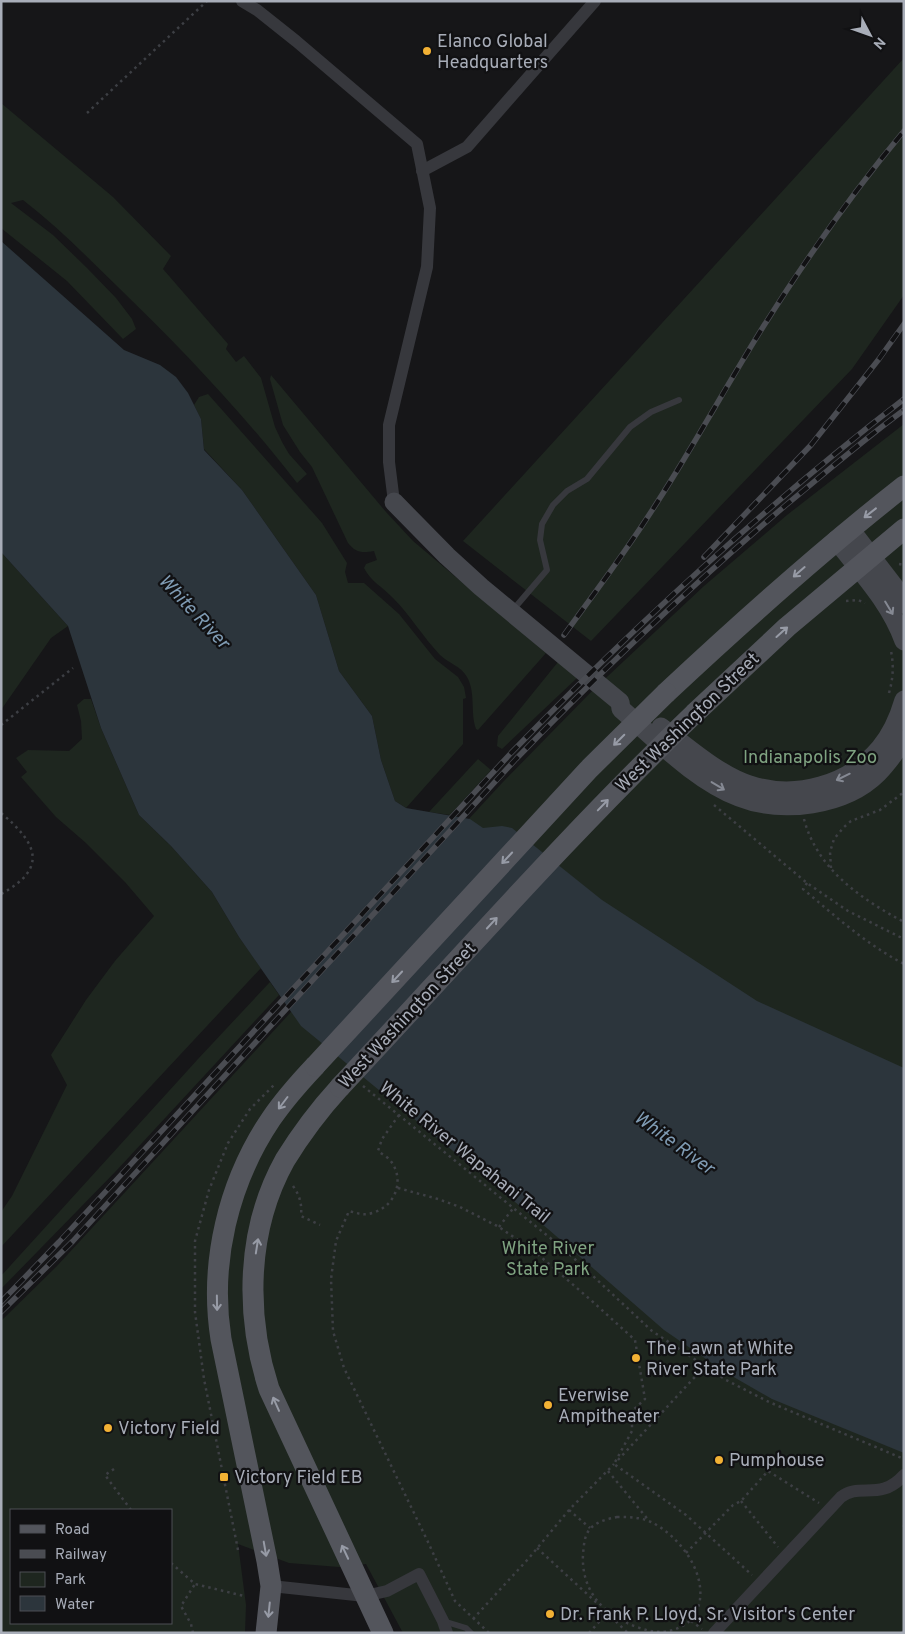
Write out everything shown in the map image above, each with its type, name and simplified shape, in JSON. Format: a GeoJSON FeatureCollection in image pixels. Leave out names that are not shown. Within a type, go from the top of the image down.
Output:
{"type":"FeatureCollection","features":[{"type":"Feature","properties":{"kind":"main road","name":"West Washington Street"},"geometry":{"type":"LineString","coordinates":[[266,1633],[271,1586],[265,1544],[218,1319],[217,1279],[220,1251],[228,1211],[245,1165],[271,1119],[290,1094],[590,768],[666,693],[771,596],[843,534],[904,486]]}},
{"type":"Feature","properties":{"kind":"main road","name":"West Washington Street"},"geometry":{"type":"LineString","coordinates":[[383,1633],[269,1389],[258,1350],[252,1304],[254,1265],[263,1214],[284,1162],[321,1108],[561,849],[656,750],[787,627],[904,529]]}},
{"type":"Feature","properties":{"kind":"street"},"geometry":{"type":"LineString","coordinates":[[242,1],[257,10],[296,41],[417,144],[430,208],[427,267],[388,425],[389,462],[394,502],[447,556],[511,612],[620,702],[621,709],[678,758],[706,779],[739,797],[771,805],[787,806],[815,803],[844,794],[871,779],[904,740]]}},
{"type":"Feature","properties":{"kind":"street"},"geometry":{"type":"LineString","coordinates":[[422,171],[467,147],[595,1]]}},
{"type":"Feature","properties":{"kind":"street"},"geometry":{"type":"LineString","coordinates":[[843,534],[864,561],[897,622],[904,641]]}},
{"type":"Feature","properties":{"kind":"street"},"geometry":{"type":"LineString","coordinates":[[864,561],[897,590],[904,604]]}},
{"type":"Feature","properties":{"kind":"street"},"geometry":{"type":"LineString","coordinates":[[620,702],[627,701],[691,750],[731,777],[750,785],[776,791],[801,791],[839,780],[856,770],[881,747],[898,718],[904,700]]}},
{"type":"Feature","properties":{"kind":"street"},"geometry":{"type":"LineString","coordinates":[[714,1633],[846,1493],[877,1491],[890,1488],[904,1475]]}},
{"type":"Feature","properties":{"kind":"street"},"geometry":{"type":"LineString","coordinates":[[271,1586],[365,1596],[387,1591],[419,1574],[445,1627]]}},
{"type":"Feature","properties":{"kind":"lane"},"geometry":{"type":"LineString","coordinates":[[511,612],[547,570],[540,540],[542,524],[552,505],[568,491],[587,479],[630,427],[651,412],[679,400]]}},
{"type":"Feature","properties":{"kind":"lane"},"geometry":{"type":"LineString","coordinates":[[445,1627],[466,1628],[471,1633]]}},
{"type":"Feature","properties":{"kind":"path"},"geometry":{"type":"LineString","coordinates":[[87,113],[207,1]]}},
{"type":"Feature","properties":{"kind":"path"},"geometry":{"type":"LineString","coordinates":[[899,564],[904,565]]}},
{"type":"Feature","properties":{"kind":"path"},"geometry":{"type":"LineString","coordinates":[[1,725],[73,668]]}},
{"type":"Feature","properties":{"kind":"path"},"geometry":{"type":"LineString","coordinates":[[831,870],[830,852],[834,839],[844,827],[851,821],[880,810],[904,792]]}},
{"type":"Feature","properties":{"kind":"path"},"geometry":{"type":"LineString","coordinates":[[708,800],[807,883],[848,911],[904,940]]}},
{"type":"Feature","properties":{"kind":"path"},"geometry":{"type":"LineString","coordinates":[[1,813],[26,838],[34,854],[31,871],[17,885],[1,894]]}},
{"type":"Feature","properties":{"kind":"path"},"geometry":{"type":"LineString","coordinates":[[807,883],[803,889],[846,927],[904,964]]}},
{"type":"Feature","properties":{"kind":"path","name":"White River Wapahani Trail"},"geometry":{"type":"LineString","coordinates":[[362,1085],[566,1250],[652,1330],[726,1380],[769,1402],[904,1459]]}},
{"type":"Feature","properties":{"kind":"path"},"geometry":{"type":"LineString","coordinates":[[399,1115],[385,1134],[378,1151],[390,1159],[396,1170],[398,1188],[393,1199],[383,1209],[371,1214],[349,1211],[336,1241],[331,1279],[333,1331],[344,1368],[455,1601],[489,1633]]}},
{"type":"Feature","properties":{"kind":"path"},"geometry":{"type":"LineString","coordinates":[[292,1186],[299,1194],[302,1206],[301,1216],[320,1225]]}},
{"type":"Feature","properties":{"kind":"path"},"geometry":{"type":"LineString","coordinates":[[398,1188],[460,1206],[499,1227],[534,1252],[634,1340],[645,1399],[632,1411],[632,1431],[614,1464]]}},
{"type":"Feature","properties":{"kind":"path"},"geometry":{"type":"LineString","coordinates":[[499,1227],[514,1208]]}},
{"type":"Feature","properties":{"kind":"path"},"geometry":{"type":"LineString","coordinates":[[466,1628],[569,1510],[705,1366]]}},
{"type":"Feature","properties":{"kind":"path"},"geometry":{"type":"LineString","coordinates":[[614,1464],[686,1515],[761,1582]]}},
{"type":"Feature","properties":{"kind":"path"},"geometry":{"type":"LineString","coordinates":[[114,1469],[105,1475],[130,1509]]}},
{"type":"Feature","properties":{"kind":"path"},"geometry":{"type":"LineString","coordinates":[[608,1470],[651,1523]]}},
{"type":"Feature","properties":{"kind":"path"},"geometry":{"type":"LineString","coordinates":[[686,1553],[733,1505],[741,1501],[768,1471],[829,1509]]}},
{"type":"Feature","properties":{"kind":"path"},"geometry":{"type":"LineString","coordinates":[[741,1501],[785,1556]]}},
{"type":"Feature","properties":{"kind":"path"},"geometry":{"type":"LineString","coordinates":[[569,1510],[590,1528]]}},
{"type":"Feature","properties":{"kind":"path"},"geometry":{"type":"LineString","coordinates":[[617,1517],[635,1517],[651,1523],[672,1538],[686,1553],[696,1570],[701,1599],[691,1621],[677,1630],[661,1632],[638,1628],[607,1613],[589,1587],[584,1573],[585,1539],[590,1528],[603,1520],[617,1517]]}},
{"type":"Feature","properties":{"kind":"path"},"geometry":{"type":"LineString","coordinates":[[536,1548],[628,1633]]}},
{"type":"Feature","properties":{"kind":"path"},"geometry":{"type":"LineString","coordinates":[[172,1564],[195,1584],[244,1596]]}},
{"type":"Feature","properties":{"kind":"path"},"geometry":{"type":"LineString","coordinates":[[193,1633],[191,1624],[181,1606],[195,1584]]}},
{"type":"Feature","properties":{"kind":"path"},"geometry":{"type":"LineString","coordinates":[[588,1633],[607,1613]]}},
{"type":"Feature","properties":{"kind":"path"},"geometry":{"type":"LineString","coordinates":[[691,1621],[706,1633]]}},
{"type":"Feature","properties":{"kind":"green space"},"geometry":{"type":"Polygon","coordinates":[[[904,58],[904,295],[852,369],[591,641],[463,541],[904,58]]]}},
{"type":"Feature","properties":{"kind":"green space"},"geometry":{"type":"Polygon","coordinates":[[[1,103],[113,197],[171,256],[163,269],[228,344],[226,349],[236,362],[244,356],[261,378],[275,427],[282,442],[289,454],[307,474],[297,483],[255,431],[188,357],[48,220],[23,200],[11,203],[53,235],[116,298],[132,319],[136,329],[123,339],[67,281],[1,228],[1,103]]]}},
{"type":"Feature","properties":{"kind":"green space"},"geometry":{"type":"Polygon","coordinates":[[[271,375],[386,512],[413,541],[546,653],[478,730],[474,723],[471,689],[467,677],[458,667],[440,655],[399,605],[367,573],[364,568],[366,564],[377,560],[374,551],[360,552],[348,543],[312,467],[283,425],[270,379],[271,375]]]}},
{"type":"Feature","properties":{"kind":"green space"},"geometry":{"type":"Polygon","coordinates":[[[208,394],[322,523],[347,563],[345,572],[348,583],[364,583],[399,614],[435,659],[458,677],[464,687],[466,698],[463,699],[463,744],[406,808],[395,801],[381,760],[372,716],[339,671],[316,595],[242,490],[204,449],[201,419],[194,405],[199,397],[208,394]]]}},
{"type":"Feature","properties":{"kind":"green space","name":"White River State Park"},"geometry":{"type":"Polygon","coordinates":[[[904,424],[904,1633],[403,1633],[366,1564],[339,1567],[289,1563],[238,1544],[246,1605],[245,1633],[1,1633],[1,1321],[57,1266],[502,783],[593,690],[704,586],[787,515],[904,424]]]}},
{"type":"Feature","properties":{"kind":"green space"},"geometry":{"type":"Polygon","coordinates":[[[1,552],[68,626],[51,638],[1,710],[1,552]]]}},
{"type":"Feature","properties":{"kind":"green space"},"geometry":{"type":"Polygon","coordinates":[[[558,662],[577,678],[502,749],[497,746],[498,736],[558,662]]]}},
{"type":"Feature","properties":{"kind":"green space"},"geometry":{"type":"Polygon","coordinates":[[[84,699],[91,699],[101,728],[139,815],[171,846],[212,892],[239,937],[261,968],[1,1247],[1,1212],[12,1196],[67,1085],[51,1055],[86,1000],[115,961],[154,916],[125,882],[86,843],[56,817],[21,777],[27,772],[16,758],[28,750],[69,751],[82,739],[81,721],[77,705],[84,699]]]}},
{"type":"Feature","properties":{"kind":"green space"},"geometry":{"type":"Polygon","coordinates":[[[478,759],[491,770],[450,815],[429,812],[478,759]]]}},
{"type":"Feature","properties":{"kind":"green space"},"geometry":{"type":"Polygon","coordinates":[[[270,982],[279,995],[117,1170],[1,1289],[1,1276],[270,982]]]}},
{"type":"Feature","properties":{"kind":"water","name":"White River"},"geometry":{"type":"Polygon","coordinates":[[[1,241],[124,350],[160,365],[176,377],[188,393],[201,419],[204,450],[242,490],[316,595],[339,671],[372,716],[381,760],[395,801],[406,808],[470,819],[483,828],[502,826],[512,828],[602,900],[757,1001],[904,1068],[904,1453],[772,1399],[725,1372],[664,1330],[548,1229],[301,1026],[239,937],[212,892],[171,846],[139,815],[101,728],[68,626],[1,552],[1,241]]]}},
{"type":"Feature","properties":{"kind":"railway"},"geometry":{"type":"LineString","coordinates":[[564,635],[644,522],[796,276],[848,202],[904,131]]}},
{"type":"Feature","properties":{"kind":"railway"},"geometry":{"type":"LineString","coordinates":[[704,557],[811,445],[879,359],[904,324]]}},
{"type":"Feature","properties":{"kind":"railway"},"geometry":{"type":"LineString","coordinates":[[1,1302],[59,1242],[511,753],[557,706],[701,569],[801,482],[904,399]]}},
{"type":"Feature","properties":{"kind":"railway"},"geometry":{"type":"LineString","coordinates":[[1,1312],[73,1241],[516,759],[581,693],[682,597],[751,535],[844,457],[904,410]]}},
{"type":"Feature","properties":{"kind":"place","name":"Elanco Global Headquarters"},"geometry":{"type":"Point","coordinates":[427,51]}},
{"type":"Feature","properties":{"kind":"place","name":"The Lawn at White River State Park"},"geometry":{"type":"Point","coordinates":[636,1358]}},
{"type":"Feature","properties":{"kind":"place","name":"Everwise Ampitheater"},"geometry":{"type":"Point","coordinates":[548,1405]}},
{"type":"Feature","properties":{"kind":"place","name":"Victory Field"},"geometry":{"type":"Point","coordinates":[108,1428]}},
{"type":"Feature","properties":{"kind":"place","name":"Pumphouse"},"geometry":{"type":"Point","coordinates":[719,1460]}},
{"type":"Feature","properties":{"kind":"place","name":"Victory Field EB"},"geometry":{"type":"Point","coordinates":[224,1477]}},
{"type":"Feature","properties":{"kind":"place","name":"Dr. Frank P. Lloyd, Sr. Visitor's Center"},"geometry":{"type":"Point","coordinates":[550,1614]}},
{"type":"Feature","properties":{"kind":"park label","name":"Indianapolis Zoo"},"geometry":{"type":"Point","coordinates":[810,757]}}]}
